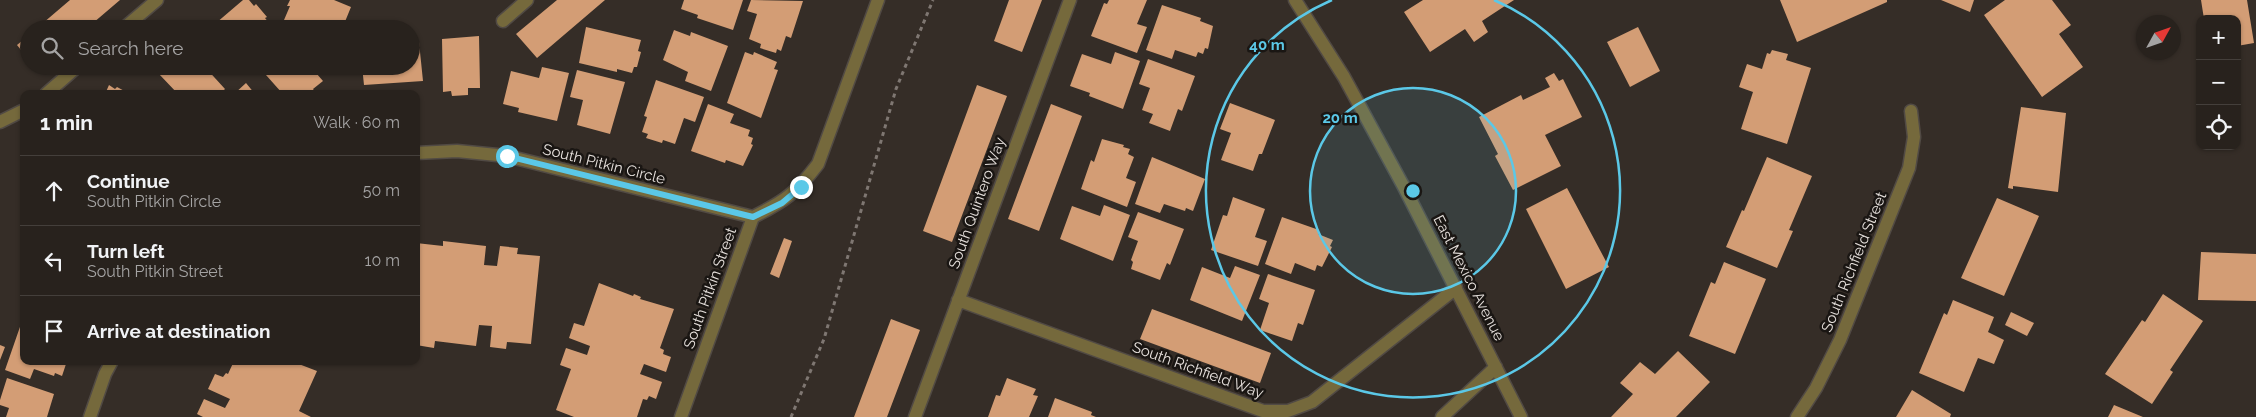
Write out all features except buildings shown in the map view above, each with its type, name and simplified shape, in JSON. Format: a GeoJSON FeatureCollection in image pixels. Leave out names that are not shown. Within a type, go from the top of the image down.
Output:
{"type":"FeatureCollection","features":[{"type":"Feature","properties":{"kind":"street"},"geometry":{"type":"LineString","coordinates":[[134,20],[157,0]]}},
{"type":"Feature","properties":{"kind":"street"},"geometry":{"type":"LineString","coordinates":[[503,21],[527,0]]}},
{"type":"Feature","properties":{"kind":"street","name":"South Pitkin Street"},"geometry":{"type":"LineString","coordinates":[[681,417],[753,217],[782,203],[801,187],[818,164],[878,0]]}},
{"type":"Feature","properties":{"kind":"street","name":"South Quintero Way"},"geometry":{"type":"LineString","coordinates":[[915,417],[1070,0]]}},
{"type":"Feature","properties":{"kind":"street","name":"East Mexico Avenue"},"geometry":{"type":"LineString","coordinates":[[1295,0],[1344,77],[1405,189],[1521,417]]}},
{"type":"Feature","properties":{"kind":"street"},"geometry":{"type":"LineString","coordinates":[[51,90],[68,75]]}},
{"type":"Feature","properties":{"kind":"street","name":"South Richfield Street"},"geometry":{"type":"LineString","coordinates":[[1798,417],[1816,388],[1840,340],[1909,168],[1914,137],[1911,111]]}},
{"type":"Feature","properties":{"kind":"street"},"geometry":{"type":"LineString","coordinates":[[0,122],[20,112]]}},
{"type":"Feature","properties":{"kind":"street","name":"South Pitkin Circle"},"geometry":{"type":"LineString","coordinates":[[420,153],[457,151],[507,156],[753,217]]}},
{"type":"Feature","properties":{"kind":"street","name":"South Richfield Way"},"geometry":{"type":"LineString","coordinates":[[958,300],[1263,411],[1288,411],[1312,402],[1456,288]]}},
{"type":"Feature","properties":{"kind":"street"},"geometry":{"type":"LineString","coordinates":[[90,417],[110,365]]}},
{"type":"Feature","properties":{"kind":"street"},"geometry":{"type":"LineString","coordinates":[[1442,417],[1496,367]]}},
{"type":"Feature","properties":{"kind":"path"},"geometry":{"type":"LineString","coordinates":[[791,417],[824,339],[896,90],[933,0]]}},
{"type":"Feature","properties":{"kind":"route"},"geometry":{"type":"LineString","coordinates":[[507,156],[753,217],[782,203],[801,187]]}}]}
